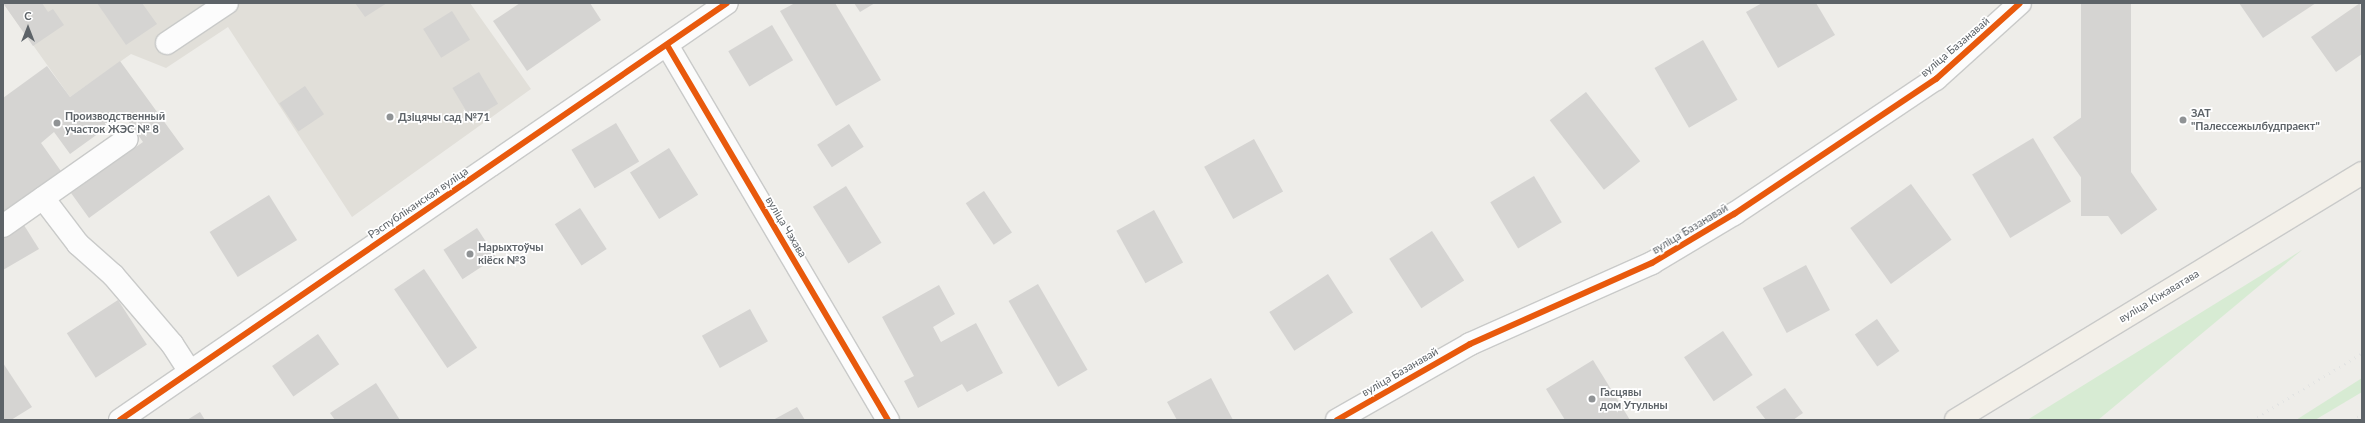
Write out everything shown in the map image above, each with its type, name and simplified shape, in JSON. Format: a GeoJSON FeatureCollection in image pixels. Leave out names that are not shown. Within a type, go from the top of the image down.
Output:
{"type":"FeatureCollection","features":[{"type":"Feature","properties":{"kind":"main road","name":"вуліца Кіжаватава"},"geometry":{"type":"LineString","coordinates":[[1956,420],[2362,173]]}},
{"type":"Feature","properties":{"kind":"street"},"geometry":{"type":"LineString","coordinates":[[167,43],[226,3]]}},
{"type":"Feature","properties":{"kind":"street","name":"Рэспубліканская вуліца"},"geometry":{"type":"LineString","coordinates":[[120,420],[728,3]]}},
{"type":"Feature","properties":{"kind":"street","name":"вуліца Базанавай"},"geometry":{"type":"LineString","coordinates":[[1337,420],[1470,344],[1652,264],[1728,218],[1936,79],[2020,3]]}},
{"type":"Feature","properties":{"kind":"street","name":"вуліца Чэхава"},"geometry":{"type":"LineString","coordinates":[[667,45],[888,420]]}},
{"type":"Feature","properties":{"kind":"street"},"geometry":{"type":"LineString","coordinates":[[3,226],[127,139]]}},
{"type":"Feature","properties":{"kind":"street"},"geometry":{"type":"LineString","coordinates":[[43,198],[78,244],[112,275],[172,344],[190,372]]}},
{"type":"Feature","properties":{"kind":"shaded area","name":"Дзіцячы сад №71"},"geometry":{"type":"Polygon","coordinates":[[[3,3],[470,3],[531,89],[352,217],[228,27],[166,68],[131,54],[70,97],[3,3]]]}},
{"type":"Feature","properties":{"kind":"green space"},"geometry":{"type":"Polygon","coordinates":[[[2302,250],[2098,420],[2027,420],[2302,250]]]}},
{"type":"Feature","properties":{"kind":"green space"},"geometry":{"type":"Polygon","coordinates":[[[2362,378],[2362,392],[2315,420],[2296,420],[2362,378]]]}},
{"type":"Feature","properties":{"kind":"building"},"geometry":{"type":"Polygon","coordinates":[[[3,3],[42,3],[48,12],[53,9],[64,25],[33,46],[3,3]]]}},
{"type":"Feature","properties":{"kind":"building"},"geometry":{"type":"Polygon","coordinates":[[[97,3],[142,3],[157,24],[126,45],[97,3]]]}},
{"type":"Feature","properties":{"kind":"building"},"geometry":{"type":"Polygon","coordinates":[[[355,3],[387,3],[365,17],[355,3]]]}},
{"type":"Feature","properties":{"kind":"building"},"geometry":{"type":"Polygon","coordinates":[[[520,3],[590,3],[601,20],[527,71],[493,21],[520,3]]]}},
{"type":"Feature","properties":{"kind":"building"},"geometry":{"type":"Polygon","coordinates":[[[795,3],[835,3],[881,80],[836,106],[780,11],[795,3]]]}},
{"type":"Feature","properties":{"kind":"building"},"geometry":{"type":"Polygon","coordinates":[[[854,3],[875,3],[860,12],[854,3]]]}},
{"type":"Feature","properties":{"kind":"building"},"geometry":{"type":"Polygon","coordinates":[[[1762,3],[1816,3],[1835,35],[1778,68],[1746,12],[1762,3]]]}},
{"type":"Feature","properties":{"kind":"building"},"geometry":{"type":"Polygon","coordinates":[[[2081,3],[2131,3],[2131,216],[2081,216],[2081,3]]]}},
{"type":"Feature","properties":{"kind":"building"},"geometry":{"type":"Polygon","coordinates":[[[2239,3],[2316,3],[2263,38],[2239,3]]]}},
{"type":"Feature","properties":{"kind":"building"},"geometry":{"type":"Polygon","coordinates":[[[2360,3],[2362,54],[2336,72],[2311,37],[2360,3]]]}},
{"type":"Feature","properties":{"kind":"building"},"geometry":{"type":"Polygon","coordinates":[[[452,11],[470,40],[441,58],[423,29],[452,11]]]}},
{"type":"Feature","properties":{"kind":"building"},"geometry":{"type":"Polygon","coordinates":[[[772,25],[793,60],[749,86],[728,51],[772,25]]]}},
{"type":"Feature","properties":{"kind":"building"},"geometry":{"type":"Polygon","coordinates":[[[1703,40],[1738,100],[1689,128],[1655,68],[1703,40]]]}},
{"type":"Feature","properties":{"kind":"building"},"geometry":{"type":"Polygon","coordinates":[[[120,61],[184,149],[89,218],[71,193],[143,142],[124,115],[70,154],[54,132],[41,143],[63,174],[3,211],[3,98],[47,66],[70,97],[120,61]]]}},
{"type":"Feature","properties":{"kind":"building"},"geometry":{"type":"Polygon","coordinates":[[[479,72],[498,104],[471,120],[452,88],[479,72]]]}},
{"type":"Feature","properties":{"kind":"building"},"geometry":{"type":"Polygon","coordinates":[[[305,86],[324,114],[298,132],[279,103],[305,86]]]}},
{"type":"Feature","properties":{"kind":"building"},"geometry":{"type":"Polygon","coordinates":[[[1586,92],[1640,161],[1604,190],[1550,120],[1586,92]]]}},
{"type":"Feature","properties":{"kind":"building"},"geometry":{"type":"Polygon","coordinates":[[[2089,112],[2157,209],[2121,235],[2053,137],[2089,112]]]}},
{"type":"Feature","properties":{"kind":"building"},"geometry":{"type":"Polygon","coordinates":[[[616,123],[639,162],[595,188],[571,150],[616,123]]]}},
{"type":"Feature","properties":{"kind":"building"},"geometry":{"type":"Polygon","coordinates":[[[849,124],[864,147],[832,167],[817,145],[849,124]]]}},
{"type":"Feature","properties":{"kind":"building"},"geometry":{"type":"Polygon","coordinates":[[[2033,138],[2071,201],[2010,238],[1972,175],[2033,138]]]}},
{"type":"Feature","properties":{"kind":"building"},"geometry":{"type":"Polygon","coordinates":[[[1254,139],[1283,191],[1233,219],[1204,167],[1254,139]]]}},
{"type":"Feature","properties":{"kind":"building"},"geometry":{"type":"Polygon","coordinates":[[[669,148],[698,195],[659,219],[630,172],[669,148]]]}},
{"type":"Feature","properties":{"kind":"building"},"geometry":{"type":"Polygon","coordinates":[[[1534,176],[1562,222],[1518,249],[1490,202],[1534,176]]]}},
{"type":"Feature","properties":{"kind":"building"},"geometry":{"type":"Polygon","coordinates":[[[1911,184],[1952,240],[1891,284],[1850,228],[1911,184]]]}},
{"type":"Feature","properties":{"kind":"building"},"geometry":{"type":"Polygon","coordinates":[[[846,186],[882,243],[848,263],[813,207],[846,186]]]}},
{"type":"Feature","properties":{"kind":"building"},"geometry":{"type":"Polygon","coordinates":[[[984,191],[1012,232],[994,245],[966,203],[984,191]]]}},
{"type":"Feature","properties":{"kind":"building"},"geometry":{"type":"Polygon","coordinates":[[[269,195],[297,240],[238,277],[210,232],[269,195]]]}},
{"type":"Feature","properties":{"kind":"building"},"geometry":{"type":"Polygon","coordinates":[[[580,208],[607,249],[582,265],[555,224],[580,208]]]}},
{"type":"Feature","properties":{"kind":"building"},"geometry":{"type":"Polygon","coordinates":[[[1154,210],[1183,262],[1145,283],[1116,231],[1154,210]]]}},
{"type":"Feature","properties":{"kind":"building"},"geometry":{"type":"Polygon","coordinates":[[[22,222],[39,249],[3,270],[3,234],[22,222]]]}},
{"type":"Feature","properties":{"kind":"building","name":"Нарыхтоўчы кіёск №3"},"geometry":{"type":"Polygon","coordinates":[[[477,228],[496,257],[463,279],[443,250],[477,228]]]}},
{"type":"Feature","properties":{"kind":"building"},"geometry":{"type":"Polygon","coordinates":[[[1432,231],[1464,280],[1421,308],[1389,259],[1432,231]]]}},
{"type":"Feature","properties":{"kind":"building"},"geometry":{"type":"Polygon","coordinates":[[[1806,265],[1830,310],[1787,333],[1763,288],[1806,265]]]}},
{"type":"Feature","properties":{"kind":"building"},"geometry":{"type":"Polygon","coordinates":[[[424,269],[477,348],[447,368],[394,289],[424,269]]]}},
{"type":"Feature","properties":{"kind":"building"},"geometry":{"type":"Polygon","coordinates":[[[1328,274],[1353,313],[1294,351],[1269,312],[1328,274]]]}},
{"type":"Feature","properties":{"kind":"building"},"geometry":{"type":"Polygon","coordinates":[[[1038,284],[1088,370],[1058,387],[1009,301],[1038,284]]]}},
{"type":"Feature","properties":{"kind":"building"},"geometry":{"type":"Polygon","coordinates":[[[939,285],[955,314],[933,327],[941,342],[976,323],[1003,373],[967,392],[962,384],[918,408],[904,381],[914,376],[882,317],[939,285]]]}},
{"type":"Feature","properties":{"kind":"building"},"geometry":{"type":"Polygon","coordinates":[[[118,300],[147,344],[96,378],[67,333],[118,300]]]}},
{"type":"Feature","properties":{"kind":"building"},"geometry":{"type":"Polygon","coordinates":[[[750,309],[768,341],[720,368],[702,336],[750,309]]]}},
{"type":"Feature","properties":{"kind":"building"},"geometry":{"type":"Polygon","coordinates":[[[1877,319],[1899,351],[1877,366],[1855,334],[1877,319]]]}},
{"type":"Feature","properties":{"kind":"building"},"geometry":{"type":"Polygon","coordinates":[[[1723,331],[1753,375],[1714,401],[1684,357],[1723,331]]]}},
{"type":"Feature","properties":{"kind":"building"},"geometry":{"type":"Polygon","coordinates":[[[318,334],[339,364],[293,396],[272,366],[318,334]]]}},
{"type":"Feature","properties":{"kind":"building"},"geometry":{"type":"Polygon","coordinates":[[[1593,360],[1630,420],[1565,420],[1546,389],[1593,360]]]}},
{"type":"Feature","properties":{"kind":"building"},"geometry":{"type":"Polygon","coordinates":[[[3,363],[32,407],[11,420],[3,420],[3,363]]]}},
{"type":"Feature","properties":{"kind":"building"},"geometry":{"type":"Polygon","coordinates":[[[1211,378],[1233,420],[1177,420],[1167,402],[1211,378]]]}},
{"type":"Feature","properties":{"kind":"building"},"geometry":{"type":"Polygon","coordinates":[[[376,383],[400,420],[335,420],[330,413],[376,383]]]}},
{"type":"Feature","properties":{"kind":"building"},"geometry":{"type":"Polygon","coordinates":[[[1785,388],[1803,413],[1793,420],[1766,420],[1756,407],[1785,388]]]}},
{"type":"Feature","properties":{"kind":"building"},"geometry":{"type":"Polygon","coordinates":[[[797,407],[805,420],[773,420],[797,407]]]}},
{"type":"Feature","properties":{"kind":"building"},"geometry":{"type":"Polygon","coordinates":[[[200,412],[205,420],[187,420],[200,412]]]}},
{"type":"Feature","properties":{"kind":"railway"},"geometry":{"type":"LineString","coordinates":[[2252,420],[2362,353]]}},
{"type":"Feature","properties":{"kind":"railway"},"geometry":{"type":"LineString","coordinates":[[2352,420],[2362,414]]}},
{"type":"Feature","properties":{"kind":"cycle path"},"geometry":{"type":"LineString","coordinates":[[120,420],[727,3]]}},
{"type":"Feature","properties":{"kind":"cycle path"},"geometry":{"type":"LineString","coordinates":[[1337,420],[1470,344],[1652,263],[1734,214],[1936,79],[2020,3]]}},
{"type":"Feature","properties":{"kind":"cycle path"},"geometry":{"type":"LineString","coordinates":[[667,45],[888,420]]}},
{"type":"Feature","properties":{"kind":"place","name":"Дзіцячы сад №71"},"geometry":{"type":"Point","coordinates":[390,117]}},
{"type":"Feature","properties":{"kind":"place","name":"ЗАТ \"Палессежылбудпраект\""},"geometry":{"type":"Point","coordinates":[2183,120]}},
{"type":"Feature","properties":{"kind":"place","name":"Производственный участок ЖЭС № 8"},"geometry":{"type":"Point","coordinates":[57,123]}},
{"type":"Feature","properties":{"kind":"place","name":"Нарыхтоўчы кіёск №3"},"geometry":{"type":"Point","coordinates":[470,254]}},
{"type":"Feature","properties":{"kind":"place","name":"Гасцявы дом Утульны"},"geometry":{"type":"Point","coordinates":[1592,399]}}]}
